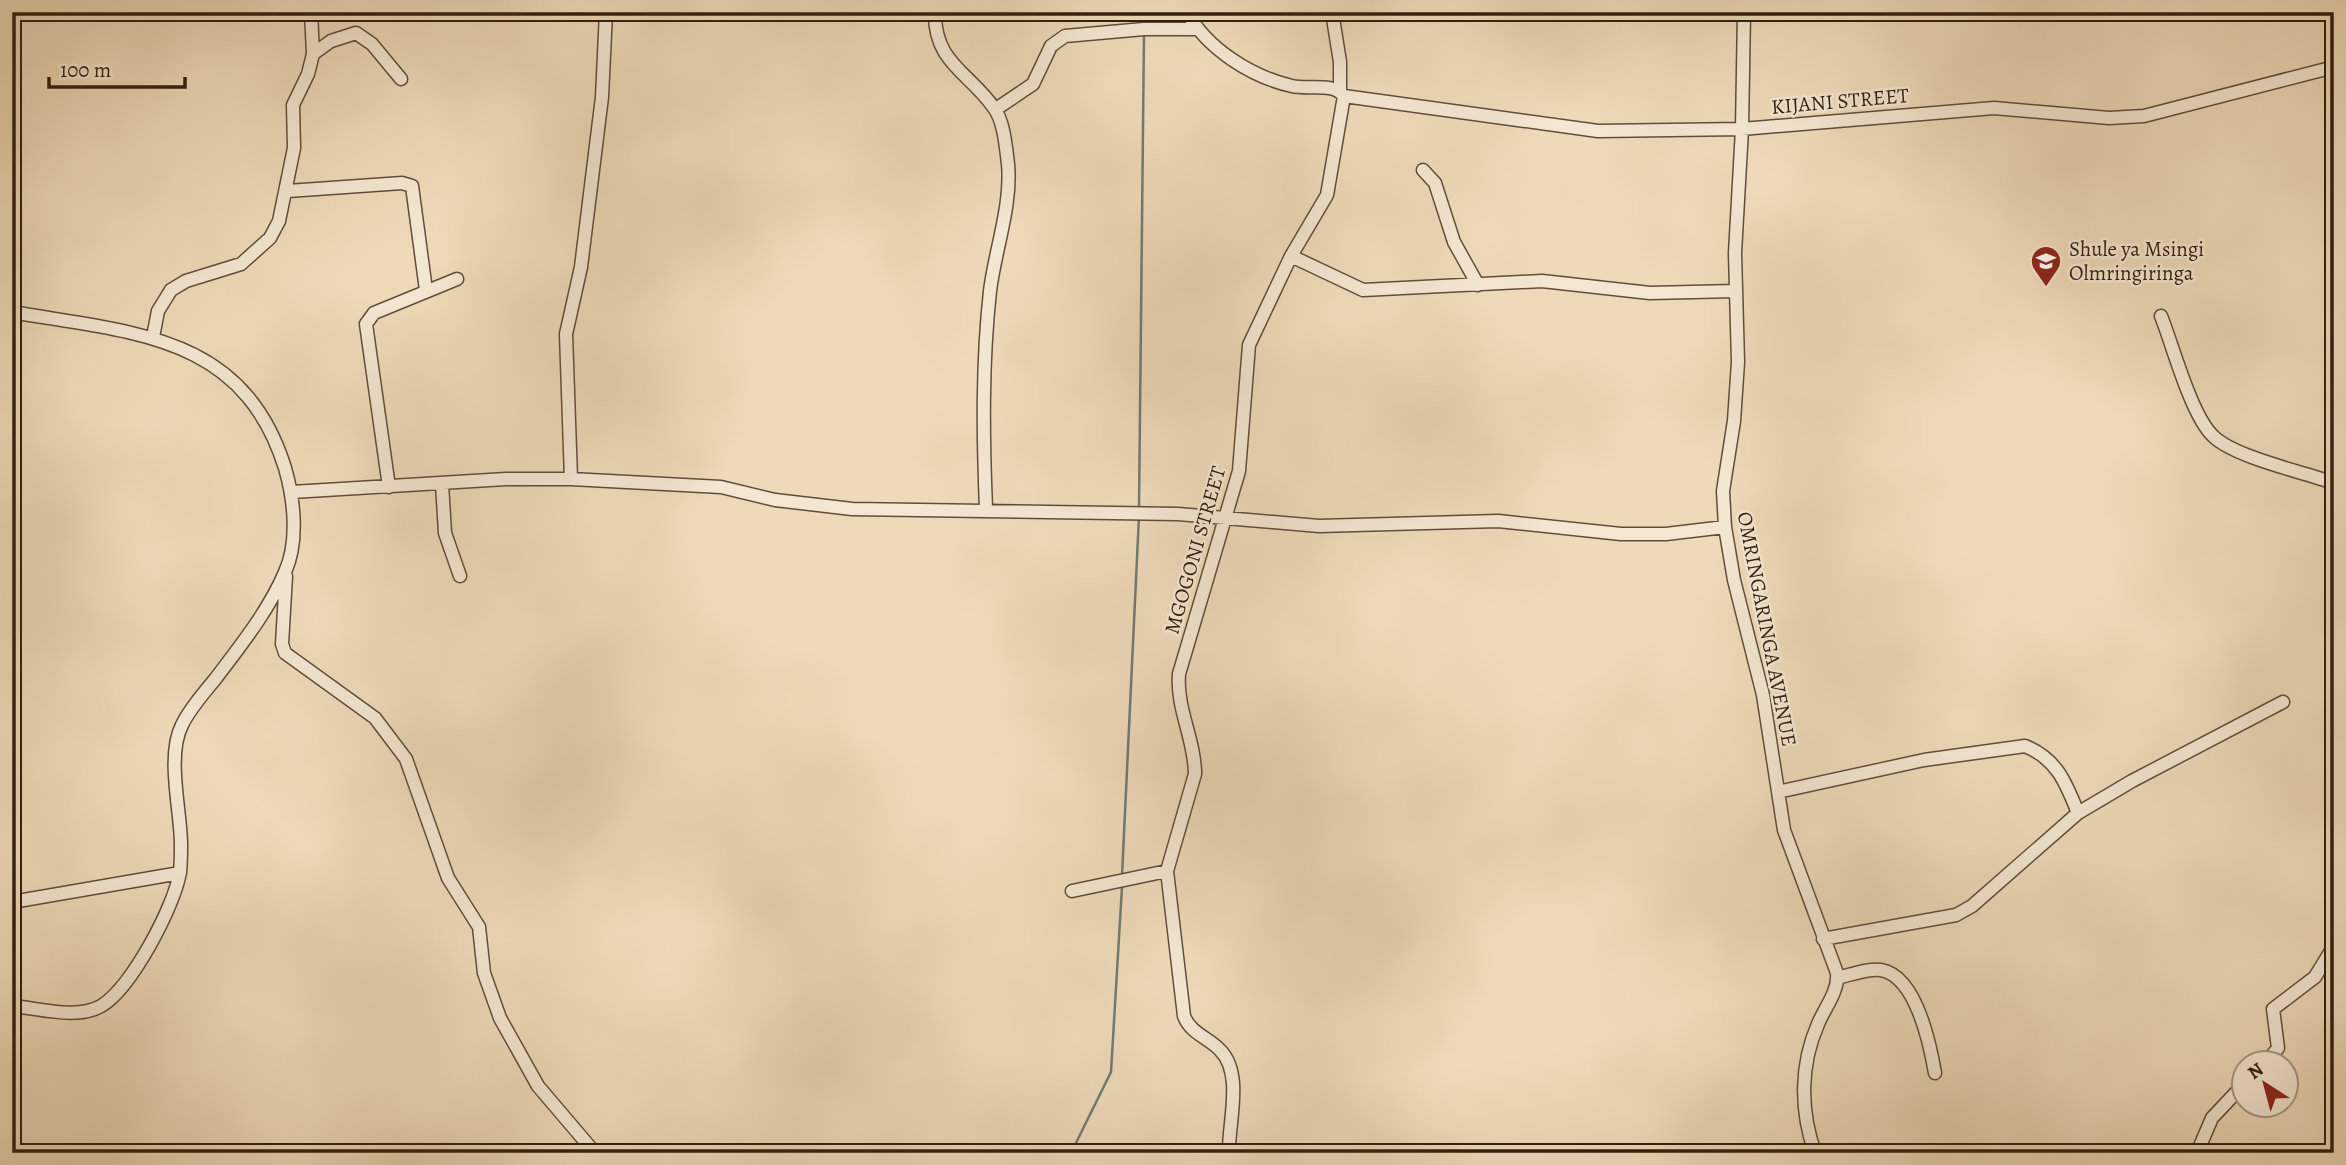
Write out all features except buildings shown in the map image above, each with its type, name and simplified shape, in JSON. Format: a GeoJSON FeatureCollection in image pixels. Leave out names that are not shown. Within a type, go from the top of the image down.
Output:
{"type":"FeatureCollection","features":[{"type":"Feature","properties":{"kind":"street"},"geometry":{"type":"LineString","coordinates":[[153,337],[158,311],[170,290],[186,281],[241,264],[258,251],[279,221],[288,191],[294,148],[293,105],[308,74],[313,54],[311,12]]}},
{"type":"Feature","properties":{"kind":"street"},"geometry":{"type":"LineString","coordinates":[[572,479],[566,334],[581,267],[602,97],[606,12]]}},
{"type":"Feature","properties":{"kind":"street"},"geometry":{"type":"LineString","coordinates":[[935,12],[936,35],[946,57],[996,109],[1006,151],[1008,190],[992,274],[983,368],[986,509]]}},
{"type":"Feature","properties":{"kind":"street"},"geometry":{"type":"LineString","coordinates":[[1187,12],[1196,29],[1224,54],[1272,81],[1342,94]]}},
{"type":"Feature","properties":{"kind":"street","name":"MGOGONI STREET"},"geometry":{"type":"LineString","coordinates":[[1229,1153],[1232,1076],[1228,1061],[1220,1050],[1191,1027],[1184,1016],[1167,871],[1195,774],[1195,761],[1178,688],[1179,674],[1239,471],[1249,345],[1291,256],[1327,195],[1342,94],[1332,12]]}},
{"type":"Feature","properties":{"kind":"street","name":"OMRINGARINGA AVENUE"},"geometry":{"type":"LineString","coordinates":[[1744,12],[1735,291],[1738,362],[1734,421],[1723,491],[1724,527],[1734,580],[1763,695],[1784,830],[1838,978]]}},
{"type":"Feature","properties":{"kind":"street"},"geometry":{"type":"LineString","coordinates":[[996,109],[1033,84],[1051,46],[1065,36],[1144,29],[1196,29]]}},
{"type":"Feature","properties":{"kind":"street"},"geometry":{"type":"LineString","coordinates":[[313,54],[331,41],[356,33],[372,44],[401,79]]}},
{"type":"Feature","properties":{"kind":"street","name":"KIJANI STREET"},"geometry":{"type":"LineString","coordinates":[[1342,94],[1598,131],[1742,129],[1994,108],[2109,118],[2144,116],[2334,67]]}},
{"type":"Feature","properties":{"kind":"street"},"geometry":{"type":"LineString","coordinates":[[1423,170],[1435,184],[1454,242],[1478,285]]}},
{"type":"Feature","properties":{"kind":"street"},"geometry":{"type":"LineString","coordinates":[[288,191],[408,184],[414,191],[425,290]]}},
{"type":"Feature","properties":{"kind":"street"},"geometry":{"type":"LineString","coordinates":[[1291,256],[1363,290],[1555,282],[1650,293],[1735,291]]}},
{"type":"Feature","properties":{"kind":"street"},"geometry":{"type":"LineString","coordinates":[[389,487],[366,324],[374,313],[457,279]]}},
{"type":"Feature","properties":{"kind":"street"},"geometry":{"type":"LineString","coordinates":[[12,312],[153,337],[187,349],[238,383],[257,409],[278,446],[292,492],[292,525],[282,644],[285,653],[375,718],[406,759],[448,878],[479,927],[484,972],[500,1018],[538,1086],[595,1153]]}},
{"type":"Feature","properties":{"kind":"street"},"geometry":{"type":"LineString","coordinates":[[2161,316],[2199,416],[2211,434],[2233,449],[2334,483]]}},
{"type":"Feature","properties":{"kind":"street"},"geometry":{"type":"LineString","coordinates":[[292,492],[506,479],[572,479],[721,487],[775,500],[852,509],[1178,514],[1319,526],[1498,521],[1621,534],[1666,534],[1724,527]]}},
{"type":"Feature","properties":{"kind":"street"},"geometry":{"type":"LineString","coordinates":[[442,484],[444,533],[460,576]]}},
{"type":"Feature","properties":{"kind":"street"},"geometry":{"type":"LineString","coordinates":[[12,1006],[61,1012],[100,1007],[130,976],[171,901],[180,873],[176,761],[181,726],[252,628],[287,569]]}},
{"type":"Feature","properties":{"kind":"street"},"geometry":{"type":"LineString","coordinates":[[1823,939],[1956,915],[1972,906],[2078,813],[2132,781],[2283,702]]}},
{"type":"Feature","properties":{"kind":"street"},"geometry":{"type":"LineString","coordinates":[[1778,792],[1844,780],[1924,760],[2025,746],[2038,751],[2058,769],[2078,813]]}},
{"type":"Feature","properties":{"kind":"street"},"geometry":{"type":"LineString","coordinates":[[1072,891],[1167,871]]}},
{"type":"Feature","properties":{"kind":"street"},"geometry":{"type":"LineString","coordinates":[[12,902],[55,897],[114,881],[180,873]]}},
{"type":"Feature","properties":{"kind":"street"},"geometry":{"type":"LineString","coordinates":[[2275,1050],[2273,1009],[2315,976],[2334,946]]}},
{"type":"Feature","properties":{"kind":"street"},"geometry":{"type":"LineString","coordinates":[[1815,1153],[1807,1125],[1804,1073],[1814,1031],[1836,989],[1838,978],[1879,969],[1890,973],[1903,985],[1924,1023],[1935,1073]]}},
{"type":"Feature","properties":{"kind":"street"},"geometry":{"type":"LineString","coordinates":[[2197,1153],[2212,1118],[2230,1099]]}},
{"type":"Feature","properties":{"kind":"waterway"},"geometry":{"type":"LineString","coordinates":[[1144,26],[1145,12]]}},
{"type":"Feature","properties":{"kind":"waterway"},"geometry":{"type":"LineString","coordinates":[[1139,509],[1144,33]]}},
{"type":"Feature","properties":{"kind":"waterway"},"geometry":{"type":"LineString","coordinates":[[1122,876],[1139,516]]}},
{"type":"Feature","properties":{"kind":"waterway"},"geometry":{"type":"LineString","coordinates":[[1071,1153],[1111,1072],[1122,887]]}},
{"type":"Feature","properties":{"kind":"place","name":"Shule ya Msingi Olmringiringa"},"geometry":{"type":"Point","coordinates":[2046,288]}}]}
